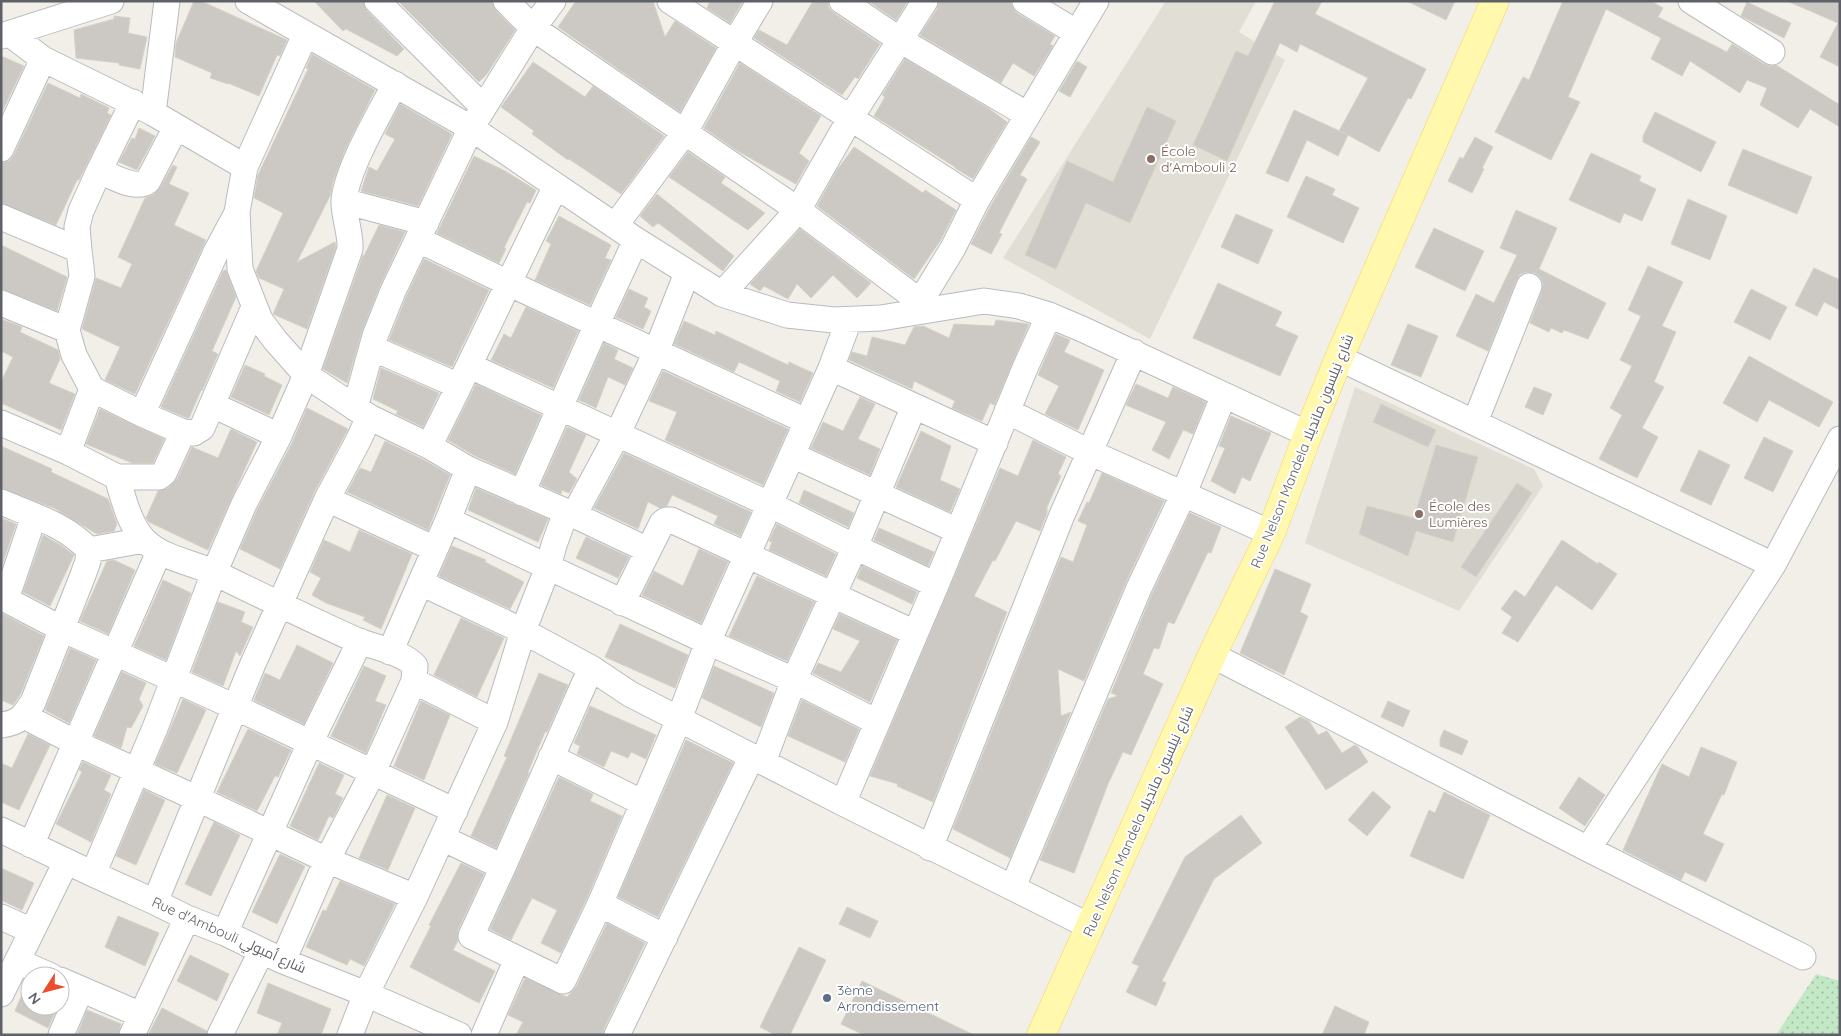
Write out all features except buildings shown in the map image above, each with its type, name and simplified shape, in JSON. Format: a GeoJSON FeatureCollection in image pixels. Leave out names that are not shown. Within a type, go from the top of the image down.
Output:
{"type":"FeatureCollection","features":[{"type":"Feature","properties":{"kind":"main road","name":"Rue Nelson Mandela شارع نيلسون مانديلا"},"geometry":{"type":"LineString","coordinates":[[1040,1035],[1091,926],[1212,655],[1271,533],[1339,358],[1495,1]]}},
{"type":"Feature","properties":{"kind":"street"},"geometry":{"type":"LineString","coordinates":[[6,35],[111,1]]}},
{"type":"Feature","properties":{"kind":"street"},"geometry":{"type":"LineString","coordinates":[[167,1],[143,108],[99,171],[81,211],[77,227],[82,276],[67,330],[74,355],[92,389],[183,432],[194,433],[202,428],[213,405],[254,307]]}},
{"type":"Feature","properties":{"kind":"street"},"geometry":{"type":"LineString","coordinates":[[248,1],[471,128],[636,240],[722,294],[787,315],[834,320],[881,318],[925,305],[984,301],[1019,306],[1049,315],[1134,352],[1308,434]]}},
{"type":"Feature","properties":{"kind":"street"},"geometry":{"type":"LineString","coordinates":[[376,1],[483,107]]}},
{"type":"Feature","properties":{"kind":"street"},"geometry":{"type":"LineString","coordinates":[[506,1],[533,28],[798,210],[925,305]]}},
{"type":"Feature","properties":{"kind":"street"},"geometry":{"type":"LineString","coordinates":[[155,902],[235,707],[327,500],[358,441],[372,348],[393,291],[471,128],[533,28],[553,1]]}},
{"type":"Feature","properties":{"kind":"street"},"geometry":{"type":"LineString","coordinates":[[670,1],[977,200]]}},
{"type":"Feature","properties":{"kind":"street"},"geometry":{"type":"LineString","coordinates":[[615,226],[685,132],[760,1]]}},
{"type":"Feature","properties":{"kind":"street"},"geometry":{"type":"LineString","coordinates":[[842,1],[900,40],[1028,115]]}},
{"type":"Feature","properties":{"kind":"street"},"geometry":{"type":"LineString","coordinates":[[722,294],[798,210],[851,117],[925,1]]}},
{"type":"Feature","properties":{"kind":"street"},"geometry":{"type":"LineString","coordinates":[[1025,1],[1077,33]]}},
{"type":"Feature","properties":{"kind":"street"},"geometry":{"type":"LineString","coordinates":[[925,305],[977,200],[1096,1]]}},
{"type":"Feature","properties":{"kind":"street"},"geometry":{"type":"LineString","coordinates":[[1691,1],[1772,52]]}},
{"type":"Feature","properties":{"kind":"street"},"geometry":{"type":"LineString","coordinates":[[6,35],[43,59],[143,108],[245,167]]}},
{"type":"Feature","properties":{"kind":"street"},"geometry":{"type":"LineString","coordinates":[[305,35],[245,167],[237,212],[240,269],[260,320],[306,375],[362,412],[429,446],[468,469],[648,550]]}},
{"type":"Feature","properties":{"kind":"street"},"geometry":{"type":"LineString","coordinates":[[1,149],[43,59]]}},
{"type":"Feature","properties":{"kind":"street"},"geometry":{"type":"LineString","coordinates":[[93,874],[138,771],[214,573],[244,504],[279,436],[306,375],[350,249],[351,235],[344,201],[348,178],[395,84]]}},
{"type":"Feature","properties":{"kind":"street"},"geometry":{"type":"LineString","coordinates":[[99,171],[136,185],[143,185],[148,181],[176,127]]}},
{"type":"Feature","properties":{"kind":"street"},"geometry":{"type":"LineString","coordinates":[[429,446],[465,376],[556,186]]}},
{"type":"Feature","properties":{"kind":"street"},"geometry":{"type":"LineString","coordinates":[[344,201],[423,231],[508,284],[806,421]]}},
{"type":"Feature","properties":{"kind":"street"},"geometry":{"type":"LineString","coordinates":[[142,414],[216,252],[237,212]]}},
{"type":"Feature","properties":{"kind":"street"},"geometry":{"type":"LineString","coordinates":[[1,217],[79,250]]}},
{"type":"Feature","properties":{"kind":"street"},"geometry":{"type":"LineString","coordinates":[[522,493],[636,240]]}},
{"type":"Feature","properties":{"kind":"street"},"geometry":{"type":"LineString","coordinates":[[350,1035],[366,994],[415,897],[495,722],[523,631],[548,568],[554,545],[570,514],[617,435],[656,352],[687,273]]}},
{"type":"Feature","properties":{"kind":"street"},"geometry":{"type":"LineString","coordinates":[[1475,422],[1529,286]]}},
{"type":"Feature","properties":{"kind":"street"},"geometry":{"type":"LineString","coordinates":[[1,303],[67,330]]}},
{"type":"Feature","properties":{"kind":"street"},"geometry":{"type":"LineString","coordinates":[[842,803],[1049,315]]}},
{"type":"Feature","properties":{"kind":"street"},"geometry":{"type":"LineString","coordinates":[[590,668],[471,936],[563,981],[600,904],[679,719],[708,642],[771,505],[806,421],[832,368],[849,320]]}},
{"type":"Feature","properties":{"kind":"street"},"geometry":{"type":"LineString","coordinates":[[372,348],[465,376],[560,408],[771,505],[855,547],[936,584]]}},
{"type":"Feature","properties":{"kind":"street"},"geometry":{"type":"LineString","coordinates":[[930,848],[1089,452],[1134,352]]}},
{"type":"Feature","properties":{"kind":"street"},"geometry":{"type":"LineString","coordinates":[[1339,358],[1774,565]]}},
{"type":"Feature","properties":{"kind":"street"},"geometry":{"type":"LineString","coordinates":[[832,368],[995,442]]}},
{"type":"Feature","properties":{"kind":"street"},"geometry":{"type":"LineString","coordinates":[[68,452],[92,389]]}},
{"type":"Feature","properties":{"kind":"street"},"geometry":{"type":"LineString","coordinates":[[1013,887],[1139,588],[1184,493],[1224,395]]}},
{"type":"Feature","properties":{"kind":"street"},"geometry":{"type":"LineString","coordinates":[[213,405],[279,436]]}},
{"type":"Feature","properties":{"kind":"street"},"geometry":{"type":"LineString","coordinates":[[617,1035],[665,937],[758,759],[855,547],[914,406]]}},
{"type":"Feature","properties":{"kind":"street"},"geometry":{"type":"LineString","coordinates":[[1007,412],[1089,452],[1271,533]]}},
{"type":"Feature","properties":{"kind":"street"},"geometry":{"type":"LineString","coordinates":[[1,423],[68,452],[117,477],[159,478],[164,473],[183,432]]}},
{"type":"Feature","properties":{"kind":"street"},"geometry":{"type":"LineString","coordinates":[[1588,849],[1774,565],[1840,439]]}},
{"type":"Feature","properties":{"kind":"street"},"geometry":{"type":"LineString","coordinates":[[792,455],[958,532]]}},
{"type":"Feature","properties":{"kind":"street"},"geometry":{"type":"LineString","coordinates":[[390,652],[448,520],[468,469]]}},
{"type":"Feature","properties":{"kind":"street"},"geometry":{"type":"LineString","coordinates":[[117,477],[130,516],[137,530],[152,546],[360,641],[390,652],[415,666],[414,681],[372,774],[327,860],[272,956],[220,1035]]}},
{"type":"Feature","properties":{"kind":"street"},"geometry":{"type":"LineString","coordinates":[[327,500],[435,549]]}},
{"type":"Feature","properties":{"kind":"street"},"geometry":{"type":"LineString","coordinates":[[1,502],[62,528],[89,550],[152,546]]}},
{"type":"Feature","properties":{"kind":"street"},"geometry":{"type":"LineString","coordinates":[[34,516],[4,598],[62,628],[235,707],[372,774],[454,811]]}},
{"type":"Feature","properties":{"kind":"street"},"geometry":{"type":"LineString","coordinates":[[448,520],[622,603],[794,680],[877,722]]}},
{"type":"Feature","properties":{"kind":"street"},"geometry":{"type":"LineString","coordinates":[[622,603],[662,523],[666,520],[671,520],[915,633]]}},
{"type":"Feature","properties":{"kind":"street"},"geometry":{"type":"LineString","coordinates":[[31,845],[116,652],[152,546]]}},
{"type":"Feature","properties":{"kind":"street"},"geometry":{"type":"LineString","coordinates":[[89,550],[88,561],[32,702],[13,721],[76,743],[327,860],[415,897]]}},
{"type":"Feature","properties":{"kind":"street"},"geometry":{"type":"LineString","coordinates":[[421,583],[523,631],[590,668],[630,694],[842,803],[1091,926]]}},
{"type":"Feature","properties":{"kind":"street"},"geometry":{"type":"LineString","coordinates":[[225,933],[310,744],[360,641]]}},
{"type":"Feature","properties":{"kind":"street"},"geometry":{"type":"LineString","coordinates":[[1212,655],[1588,849],[1803,957]]}},
{"type":"Feature","properties":{"kind":"street"},"geometry":{"type":"LineString","coordinates":[[414,681],[495,722]]}},
{"type":"Feature","properties":{"kind":"street"},"geometry":{"type":"LineString","coordinates":[[551,757],[643,803]]}},
{"type":"Feature","properties":{"kind":"street","name":"Rue d'Ambouli شارع أمبولي"},"geometry":{"type":"LineString","coordinates":[[1,830],[187,918],[459,1035]]}},
{"type":"Feature","properties":{"kind":"street"},"geometry":{"type":"LineString","coordinates":[[442,838],[503,867]]}},
{"type":"Feature","properties":{"kind":"street"},"geometry":{"type":"LineString","coordinates":[[1,994],[66,862]]}},
{"type":"Feature","properties":{"kind":"street"},"geometry":{"type":"LineString","coordinates":[[600,904],[665,937]]}},
{"type":"Feature","properties":{"kind":"street"},"geometry":{"type":"LineString","coordinates":[[1,918],[32,931]]}},
{"type":"Feature","properties":{"kind":"street"},"geometry":{"type":"LineString","coordinates":[[70,984],[136,1025],[187,918]]}},
{"type":"Feature","properties":{"kind":"street"},"geometry":{"type":"LineString","coordinates":[[484,1035],[516,959]]}},
{"type":"Feature","properties":{"kind":"street"},"geometry":{"type":"LineString","coordinates":[[17,961],[29,966]]}},
{"type":"Feature","properties":{"kind":"street"},"geometry":{"type":"LineString","coordinates":[[61,1035],[64,1016]]}},
{"type":"Feature","properties":{"kind":"shaded area","name":"École d'Ambouli 2"},"geometry":{"type":"Polygon","coordinates":[[[1166,1],[1256,1],[1239,32],[1285,60],[1150,339],[1003,258],[1166,1]]]}},
{"type":"Feature","properties":{"kind":"shaded area","name":"École des Lumières"},"geometry":{"type":"Polygon","coordinates":[[[1355,387],[1534,469],[1543,486],[1459,611],[1305,543],[1355,387]]]}},
{"type":"Feature","properties":{"kind":"green space"},"geometry":{"type":"Polygon","coordinates":[[[1816,974],[1840,981],[1840,1035],[1776,1035],[1816,974]]]}},
{"type":"Feature","properties":{"kind":"place","name":"École d'Ambouli 2"},"geometry":{"type":"Point","coordinates":[1151,159]}},
{"type":"Feature","properties":{"kind":"place","name":"École des Lumières"},"geometry":{"type":"Point","coordinates":[1419,514]}},
{"type":"Feature","properties":{"kind":"place","name":"3ème Arrondissement"},"geometry":{"type":"Point","coordinates":[827,998]}}]}
